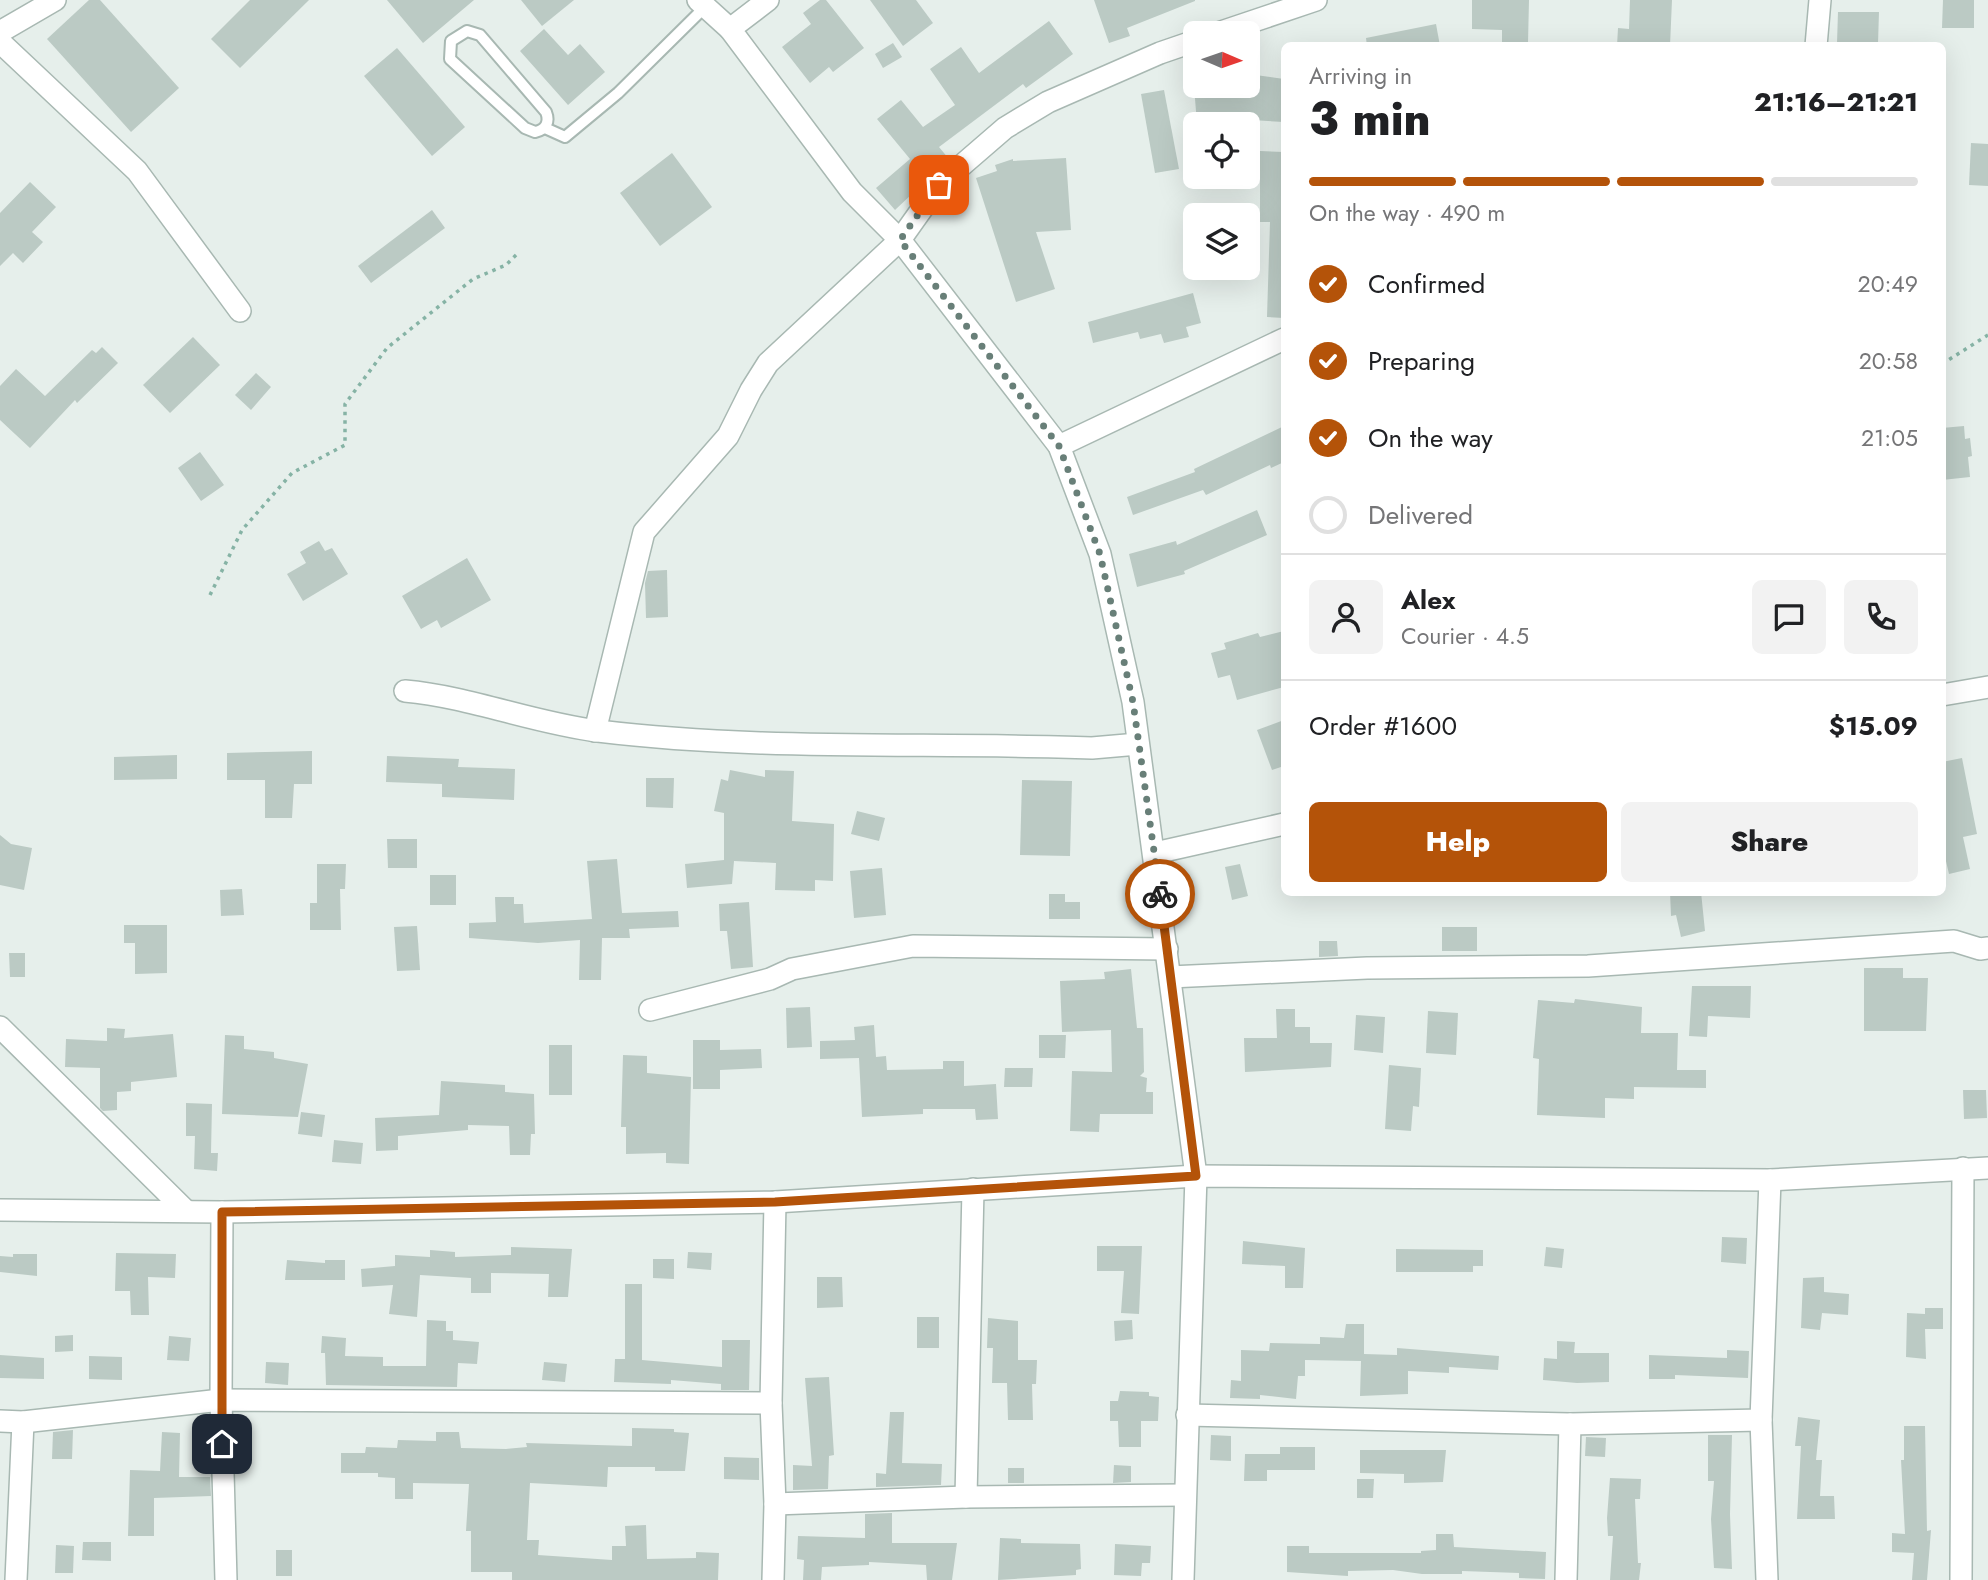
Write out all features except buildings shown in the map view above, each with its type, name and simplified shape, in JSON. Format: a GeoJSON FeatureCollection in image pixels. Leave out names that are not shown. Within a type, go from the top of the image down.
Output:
{"type":"FeatureCollection","features":[{"type":"Feature","properties":{"kind":"street"},"geometry":{"type":"LineString","coordinates":[[0,32],[55,0]]}},
{"type":"Feature","properties":{"kind":"street"},"geometry":{"type":"LineString","coordinates":[[730,29],[768,0]]}},
{"type":"Feature","properties":{"kind":"street"},"geometry":{"type":"LineString","coordinates":[[1254,21],[1316,0]]}},
{"type":"Feature","properties":{"kind":"street"},"geometry":{"type":"LineString","coordinates":[[1816,42],[1820,0]]}},
{"type":"Feature","properties":{"kind":"street"},"geometry":{"type":"LineString","coordinates":[[701,4],[730,29],[852,192],[900,240],[1059,446],[1100,554],[1133,702],[1196,1176],[1183,1580]]}},
{"type":"Feature","properties":{"kind":"street"},"geometry":{"type":"LineString","coordinates":[[0,42],[137,171],[240,311]]}},
{"type":"Feature","properties":{"kind":"street"},"geometry":{"type":"LineString","coordinates":[[595,731],[644,532],[729,436],[751,390],[768,363],[900,240],[939,185],[1005,128],[1048,102],[1183,45]]}},
{"type":"Feature","properties":{"kind":"street"},"geometry":{"type":"LineString","coordinates":[[1059,446],[1281,340]]}},
{"type":"Feature","properties":{"kind":"street"},"geometry":{"type":"LineString","coordinates":[[1946,694],[1988,687]]}},
{"type":"Feature","properties":{"kind":"street"},"geometry":{"type":"LineString","coordinates":[[405,691],[447,695],[595,731],[733,743],[1092,748],[1138,744]]}},
{"type":"Feature","properties":{"kind":"street"},"geometry":{"type":"LineString","coordinates":[[1155,853],[1281,825]]}},
{"type":"Feature","properties":{"kind":"street"},"geometry":{"type":"LineString","coordinates":[[1170,977],[1367,968],[1588,966],[1954,941],[1980,949],[1988,948]]}},
{"type":"Feature","properties":{"kind":"street"},"geometry":{"type":"LineString","coordinates":[[650,1010],[770,979],[792,969],[913,946],[1167,949]]}},
{"type":"Feature","properties":{"kind":"street"},"geometry":{"type":"LineString","coordinates":[[0,1027],[185,1210]]}},
{"type":"Feature","properties":{"kind":"street"},"geometry":{"type":"LineString","coordinates":[[1961,1580],[1964,1168]]}},
{"type":"Feature","properties":{"kind":"street"},"geometry":{"type":"LineString","coordinates":[[0,1209],[222,1212],[775,1202],[1196,1176],[1770,1180],[1988,1168]]}},
{"type":"Feature","properties":{"kind":"street"},"geometry":{"type":"LineString","coordinates":[[1767,1580],[1760,1419],[1770,1180]]}},
{"type":"Feature","properties":{"kind":"street"},"geometry":{"type":"LineString","coordinates":[[966,1497],[973,1189]]}},
{"type":"Feature","properties":{"kind":"street"},"geometry":{"type":"LineString","coordinates":[[774,1580],[775,1504],[771,1404],[775,1202]]}},
{"type":"Feature","properties":{"kind":"street"},"geometry":{"type":"LineString","coordinates":[[222,1212],[221,1400],[226,1580]]}},
{"type":"Feature","properties":{"kind":"street"},"geometry":{"type":"LineString","coordinates":[[0,1421],[23,1422],[221,1400],[771,1404]]}},
{"type":"Feature","properties":{"kind":"street"},"geometry":{"type":"LineString","coordinates":[[1187,1415],[1570,1424],[1760,1419]]}},
{"type":"Feature","properties":{"kind":"street"},"geometry":{"type":"LineString","coordinates":[[16,1580],[23,1422]]}},
{"type":"Feature","properties":{"kind":"street"},"geometry":{"type":"LineString","coordinates":[[1566,1580],[1570,1424]]}},
{"type":"Feature","properties":{"kind":"street"},"geometry":{"type":"LineString","coordinates":[[775,1504],[966,1497],[1184,1495]]}},
{"type":"Feature","properties":{"kind":"lane"},"geometry":{"type":"LineString","coordinates":[[545,128],[548,117],[546,112],[480,35],[467,31],[455,36],[449,47],[450,59],[525,128],[535,132],[545,128],[565,137],[618,93],[701,4]]}},
{"type":"Feature","properties":{"kind":"path"},"geometry":{"type":"LineString","coordinates":[[209,595],[242,530],[292,473],[345,445],[345,404],[387,348],[473,279],[506,265],[517,254]]}},
{"type":"Feature","properties":{"kind":"path"},"geometry":{"type":"LineString","coordinates":[[1946,361],[1988,335]]}},
{"type":"Feature","properties":{"kind":"way so far"},"geometry":{"type":"LineString","coordinates":[[939,185],[900,240],[1059,446],[1100,554],[1133,702],[1160,894]]}},
{"type":"Feature","properties":{"kind":"route"},"geometry":{"type":"LineString","coordinates":[[222,1444],[222,1212],[775,1202],[1196,1176],[1160,894]]}}]}
